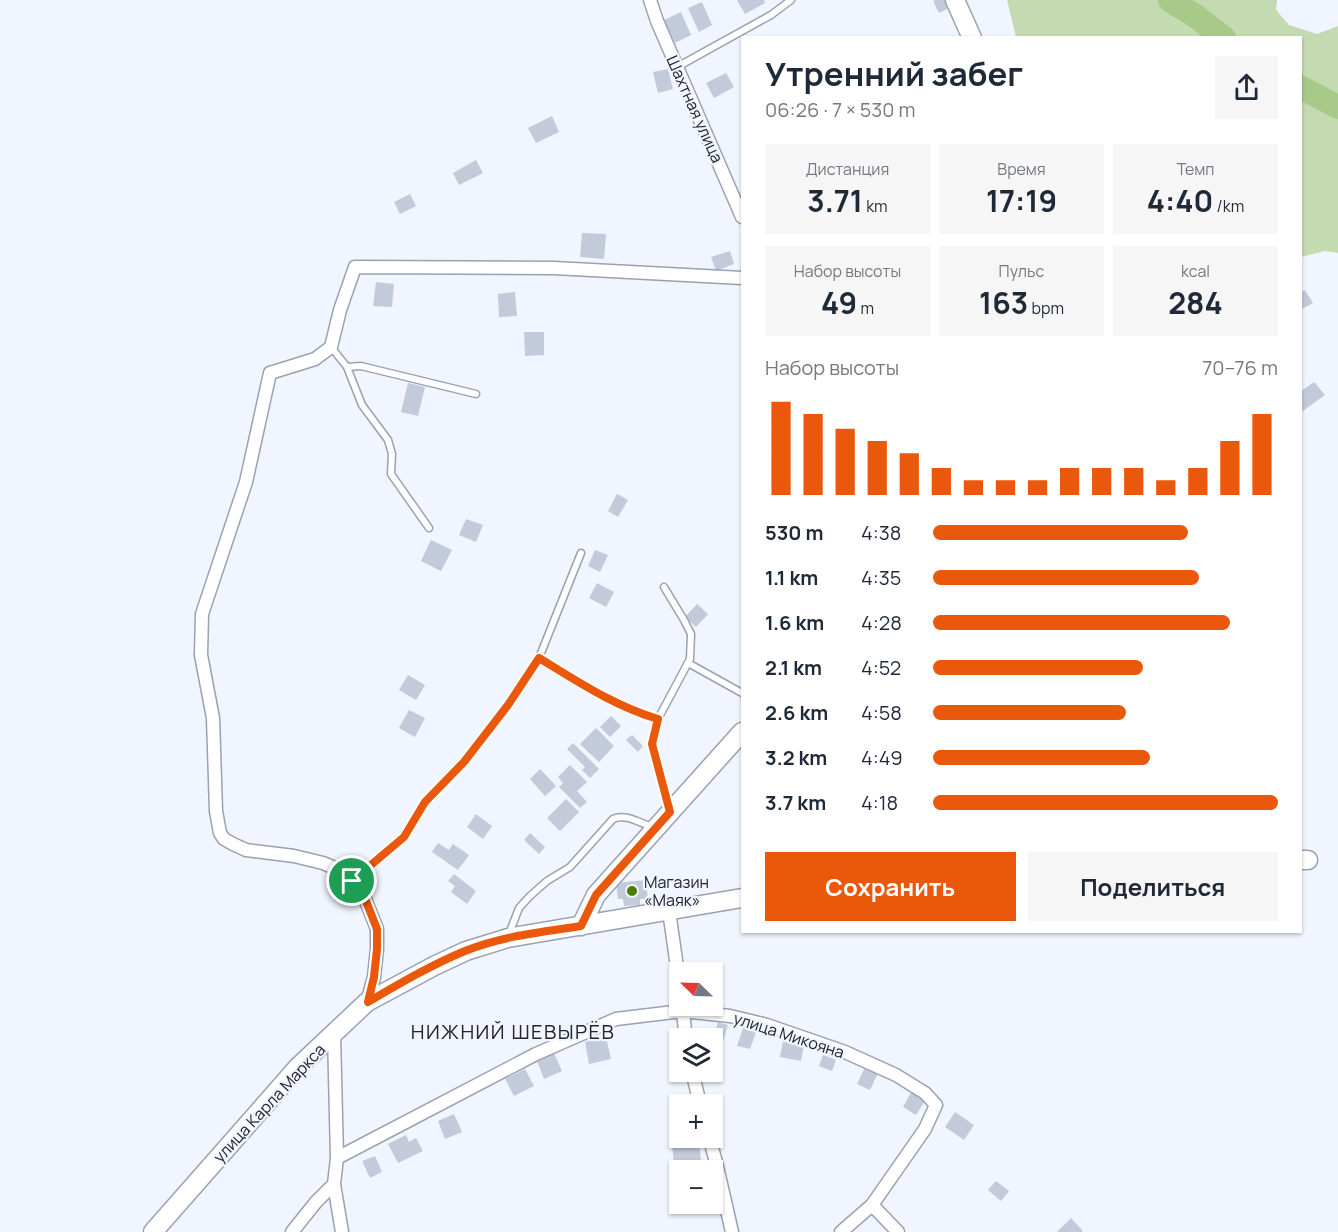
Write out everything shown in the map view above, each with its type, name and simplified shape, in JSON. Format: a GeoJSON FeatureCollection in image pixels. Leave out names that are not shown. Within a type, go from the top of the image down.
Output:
{"type":"FeatureCollection","features":[{"type":"Feature","properties":{"kind":"street","name":"Шахтная улица"},"geometry":{"type":"LineString","coordinates":[[650,0],[741,215]]}},
{"type":"Feature","properties":{"kind":"street"},"geometry":{"type":"LineString","coordinates":[[955,0],[971,36]]}},
{"type":"Feature","properties":{"kind":"street"},"geometry":{"type":"LineString","coordinates":[[368,1002],[374,977],[377,929],[362,891],[337,869],[323,863],[294,856],[246,850],[224,839],[220,833],[216,811],[213,718],[201,655],[202,614],[246,482],[270,373],[315,359],[331,347],[340,310],[355,267],[554,268],[741,278]]}},
{"type":"Feature","properties":{"kind":"street"},"geometry":{"type":"LineString","coordinates":[[581,926],[596,895],[741,733]]}},
{"type":"Feature","properties":{"kind":"street","name":"улица Карла Маркса"},"geometry":{"type":"LineString","coordinates":[[153,1232],[297,1067],[368,1002],[466,951],[508,938],[741,898]]}},
{"type":"Feature","properties":{"kind":"street"},"geometry":{"type":"LineString","coordinates":[[669,911],[676,962]]}},
{"type":"Feature","properties":{"kind":"street","name":"улица Микояна"},"geometry":{"type":"LineString","coordinates":[[337,1158],[536,1054],[616,1019],[669,1010]]}},
{"type":"Feature","properties":{"kind":"street","name":"улица Микояна"},"geometry":{"type":"LineString","coordinates":[[723,1015],[766,1025],[845,1052],[896,1075],[925,1093],[936,1106],[925,1129],[872,1205]]}},
{"type":"Feature","properties":{"kind":"street"},"geometry":{"type":"LineString","coordinates":[[334,1034],[337,1158],[334,1184],[342,1232]]}},
{"type":"Feature","properties":{"kind":"street"},"geometry":{"type":"LineString","coordinates":[[712,1148],[732,1232]]}},
{"type":"Feature","properties":{"kind":"street"},"geometry":{"type":"LineString","coordinates":[[292,1232],[334,1184]]}},
{"type":"Feature","properties":{"kind":"street"},"geometry":{"type":"LineString","coordinates":[[841,1232],[872,1205],[898,1232]]}},
{"type":"Feature","properties":{"kind":"lane"},"geometry":{"type":"LineString","coordinates":[[677,66],[771,15],[791,0]]}},
{"type":"Feature","properties":{"kind":"lane"},"geometry":{"type":"LineString","coordinates":[[331,347],[347,367],[362,405],[387,440],[392,454],[391,474],[429,528]]}},
{"type":"Feature","properties":{"kind":"lane"},"geometry":{"type":"LineString","coordinates":[[347,367],[361,366],[476,394]]}},
{"type":"Feature","properties":{"kind":"lane"},"geometry":{"type":"LineString","coordinates":[[352,881],[404,837],[425,802],[464,762],[508,705],[539,658],[580,553]]}},
{"type":"Feature","properties":{"kind":"lane"},"geometry":{"type":"LineString","coordinates":[[664,587],[691,634],[690,659],[658,719],[652,744],[670,812]]}},
{"type":"Feature","properties":{"kind":"lane"},"geometry":{"type":"LineString","coordinates":[[539,658],[616,704],[658,719]]}},
{"type":"Feature","properties":{"kind":"lane"},"geometry":{"type":"LineString","coordinates":[[688,663],[741,692]]}},
{"type":"Feature","properties":{"kind":"lane"},"geometry":{"type":"LineString","coordinates":[[508,938],[519,909],[530,896],[547,881],[570,867],[614,819],[619,816],[629,818],[656,829]]}},
{"type":"Feature","properties":{"kind":"green space"},"geometry":{"type":"Polygon","coordinates":[[[1007,0],[1277,0],[1276,10],[1289,25],[1317,34],[1338,26],[1338,253],[1325,251],[1302,257],[1302,36],[1016,36],[1007,0]]]}},
{"type":"Feature","properties":{"kind":"building"},"geometry":{"type":"Polygon","coordinates":[[[737,0],[764,0],[765,3],[745,14],[737,0]]]}},
{"type":"Feature","properties":{"kind":"building"},"geometry":{"type":"Polygon","coordinates":[[[952,0],[955,5],[939,13],[933,1],[952,0]]]}},
{"type":"Feature","properties":{"kind":"building"},"geometry":{"type":"Polygon","coordinates":[[[702,2],[712,25],[699,32],[688,8],[702,2]]]}},
{"type":"Feature","properties":{"kind":"building"},"geometry":{"type":"Polygon","coordinates":[[[681,12],[691,35],[675,43],[664,20],[681,12]]]}},
{"type":"Feature","properties":{"kind":"building"},"geometry":{"type":"Polygon","coordinates":[[[668,69],[673,89],[658,93],[653,72],[668,69]]]}},
{"type":"Feature","properties":{"kind":"building"},"geometry":{"type":"Polygon","coordinates":[[[726,73],[734,87],[714,98],[706,83],[726,73]]]}},
{"type":"Feature","properties":{"kind":"building"},"geometry":{"type":"Polygon","coordinates":[[[552,116],[559,132],[536,143],[528,128],[552,116]]]}},
{"type":"Feature","properties":{"kind":"building"},"geometry":{"type":"Polygon","coordinates":[[[476,160],[483,173],[459,185],[453,173],[476,160]]]}},
{"type":"Feature","properties":{"kind":"building"},"geometry":{"type":"Polygon","coordinates":[[[410,194],[416,206],[400,214],[394,202],[410,194]]]}},
{"type":"Feature","properties":{"kind":"building"},"geometry":{"type":"Polygon","coordinates":[[[582,233],[606,234],[604,259],[580,257],[582,233]]]}},
{"type":"Feature","properties":{"kind":"building"},"geometry":{"type":"Polygon","coordinates":[[[730,251],[734,264],[716,271],[711,257],[730,251]]]}},
{"type":"Feature","properties":{"kind":"building"},"geometry":{"type":"Polygon","coordinates":[[[376,282],[394,284],[392,307],[373,306],[376,282]]]}},
{"type":"Feature","properties":{"kind":"building"},"geometry":{"type":"Polygon","coordinates":[[[1305,290],[1313,303],[1302,309],[1302,292],[1305,290]]]}},
{"type":"Feature","properties":{"kind":"building"},"geometry":{"type":"Polygon","coordinates":[[[515,292],[517,316],[499,317],[498,294],[515,292]]]}},
{"type":"Feature","properties":{"kind":"building"},"geometry":{"type":"Polygon","coordinates":[[[524,332],[544,332],[544,355],[525,356],[524,332]]]}},
{"type":"Feature","properties":{"kind":"building"},"geometry":{"type":"Polygon","coordinates":[[[1314,382],[1325,395],[1302,412],[1302,391],[1314,382]]]}},
{"type":"Feature","properties":{"kind":"building"},"geometry":{"type":"Polygon","coordinates":[[[408,383],[425,387],[418,416],[401,412],[408,383]]]}},
{"type":"Feature","properties":{"kind":"building"},"geometry":{"type":"Polygon","coordinates":[[[617,494],[628,500],[618,517],[608,511],[617,494]]]}},
{"type":"Feature","properties":{"kind":"building"},"geometry":{"type":"Polygon","coordinates":[[[466,519],[483,525],[476,542],[459,535],[466,519]]]}},
{"type":"Feature","properties":{"kind":"building"},"geometry":{"type":"Polygon","coordinates":[[[431,540],[452,550],[441,571],[421,561],[431,540]]]}},
{"type":"Feature","properties":{"kind":"building"},"geometry":{"type":"Polygon","coordinates":[[[595,550],[608,555],[600,572],[588,566],[595,550]]]}},
{"type":"Feature","properties":{"kind":"building"},"geometry":{"type":"Polygon","coordinates":[[[597,583],[614,592],[606,607],[589,598],[597,583]]]}},
{"type":"Feature","properties":{"kind":"building"},"geometry":{"type":"Polygon","coordinates":[[[697,604],[708,614],[696,627],[685,617],[697,604]]]}},
{"type":"Feature","properties":{"kind":"building"},"geometry":{"type":"Polygon","coordinates":[[[408,675],[425,685],[416,700],[399,690],[408,675]]]}},
{"type":"Feature","properties":{"kind":"building"},"geometry":{"type":"Polygon","coordinates":[[[409,710],[425,718],[415,737],[399,728],[409,710]]]}},
{"type":"Feature","properties":{"kind":"building"},"geometry":{"type":"Polygon","coordinates":[[[611,716],[621,726],[610,737],[600,727],[611,716]]]}},
{"type":"Feature","properties":{"kind":"building"},"geometry":{"type":"Polygon","coordinates":[[[596,728],[614,746],[599,762],[580,744],[596,728]]]}},
{"type":"Feature","properties":{"kind":"building"},"geometry":{"type":"Polygon","coordinates":[[[632,735],[643,746],[638,752],[626,740],[632,735]]]}},
{"type":"Feature","properties":{"kind":"building"},"geometry":{"type":"Polygon","coordinates":[[[573,743],[599,769],[590,778],[582,770],[585,767],[567,749],[573,743]]]}},
{"type":"Feature","properties":{"kind":"building"},"geometry":{"type":"Polygon","coordinates":[[[570,765],[587,782],[577,791],[587,802],[580,808],[559,787],[563,783],[558,777],[570,765]]]}},
{"type":"Feature","properties":{"kind":"building"},"geometry":{"type":"Polygon","coordinates":[[[540,769],[556,786],[545,796],[530,779],[540,769]]]}},
{"type":"Feature","properties":{"kind":"building"},"geometry":{"type":"Polygon","coordinates":[[[566,799],[579,812],[560,831],[547,818],[566,799]]]}},
{"type":"Feature","properties":{"kind":"building"},"geometry":{"type":"Polygon","coordinates":[[[476,814],[492,826],[483,839],[467,827],[476,814]]]}},
{"type":"Feature","properties":{"kind":"building"},"geometry":{"type":"Polygon","coordinates":[[[530,833],[545,847],[539,854],[524,840],[530,833]]]}},
{"type":"Feature","properties":{"kind":"building"},"geometry":{"type":"Polygon","coordinates":[[[438,843],[449,850],[453,844],[469,855],[458,870],[432,852],[438,843]]]}},
{"type":"Feature","properties":{"kind":"building"},"geometry":{"type":"Polygon","coordinates":[[[454,874],[476,891],[467,904],[451,892],[455,886],[448,881],[454,874]]]}},
{"type":"Feature","properties":{"kind":"building","name":"Магазин «Маяк»"},"geometry":{"type":"Polygon","coordinates":[[[646,880],[648,899],[640,899],[640,905],[624,906],[623,899],[618,899],[616,883],[646,880]]]}},
{"type":"Feature","properties":{"kind":"building"},"geometry":{"type":"Polygon","coordinates":[[[718,1022],[728,1025],[723,1041],[723,1028],[716,1028],[718,1022]]]}},
{"type":"Feature","properties":{"kind":"building"},"geometry":{"type":"Polygon","coordinates":[[[743,1028],[756,1032],[750,1049],[737,1046],[743,1028]]]}},
{"type":"Feature","properties":{"kind":"building"},"geometry":{"type":"Polygon","coordinates":[[[606,1037],[611,1059],[589,1064],[585,1042],[606,1037]]]}},
{"type":"Feature","properties":{"kind":"building"},"geometry":{"type":"Polygon","coordinates":[[[783,1041],[804,1045],[801,1061],[780,1057],[783,1041]]]}},
{"type":"Feature","properties":{"kind":"building"},"geometry":{"type":"Polygon","coordinates":[[[554,1053],[562,1071],[544,1079],[537,1061],[554,1053]]]}},
{"type":"Feature","properties":{"kind":"building"},"geometry":{"type":"Polygon","coordinates":[[[823,1055],[836,1060],[832,1071],[819,1066],[823,1055]]]}},
{"type":"Feature","properties":{"kind":"building"},"geometry":{"type":"Polygon","coordinates":[[[865,1067],[878,1073],[870,1090],[857,1084],[865,1067]]]}},
{"type":"Feature","properties":{"kind":"building"},"geometry":{"type":"Polygon","coordinates":[[[525,1069],[534,1086],[514,1096],[505,1079],[525,1069]]]}},
{"type":"Feature","properties":{"kind":"building"},"geometry":{"type":"Polygon","coordinates":[[[912,1091],[926,1099],[916,1115],[903,1107],[912,1091]]]}},
{"type":"Feature","properties":{"kind":"building"},"geometry":{"type":"Polygon","coordinates":[[[955,1112],[974,1125],[964,1140],[945,1127],[955,1112]]]}},
{"type":"Feature","properties":{"kind":"building"},"geometry":{"type":"Polygon","coordinates":[[[454,1114],[462,1132],[445,1139],[438,1121],[454,1114]]]}},
{"type":"Feature","properties":{"kind":"building"},"geometry":{"type":"Polygon","coordinates":[[[406,1135],[409,1142],[416,1138],[423,1151],[398,1163],[388,1144],[406,1135]]]}},
{"type":"Feature","properties":{"kind":"building"},"geometry":{"type":"Polygon","coordinates":[[[672,1148],[700,1148],[701,1160],[674,1160],[672,1148]]]}},
{"type":"Feature","properties":{"kind":"building"},"geometry":{"type":"Polygon","coordinates":[[[375,1156],[382,1172],[370,1178],[362,1161],[375,1156]]]}},
{"type":"Feature","properties":{"kind":"building"},"geometry":{"type":"Polygon","coordinates":[[[996,1181],[1009,1191],[1001,1201],[988,1190],[996,1181]]]}},
{"type":"Feature","properties":{"kind":"building"},"geometry":{"type":"Polygon","coordinates":[[[1071,1218],[1083,1231],[1057,1232],[1071,1218]]]}},
{"type":"Feature","properties":{"kind":"waterway"},"geometry":{"type":"LineString","coordinates":[[1170,0],[1221,36]]}},
{"type":"Feature","properties":{"kind":"waterway"},"geometry":{"type":"LineString","coordinates":[[1302,88],[1338,107]]}},
{"type":"Feature","properties":{"kind":"place","name":"Магазин «Маяк»"},"geometry":{"type":"Point","coordinates":[632,891]}},
{"type":"Feature","properties":{"kind":"district","name":"НИЖНИЙ ШЕВЫРЁВ"},"geometry":{"type":"Point","coordinates":[513,1032]}},
{"type":"Feature","properties":{"kind":"route"},"geometry":{"type":"LineString","coordinates":[[539,658],[616,704],[658,719],[652,744],[670,812],[596,895],[581,926],[508,938],[466,951],[368,1002],[374,977],[377,929],[362,891],[352,881],[404,837],[425,802],[464,762],[508,705],[539,658]]}}]}
